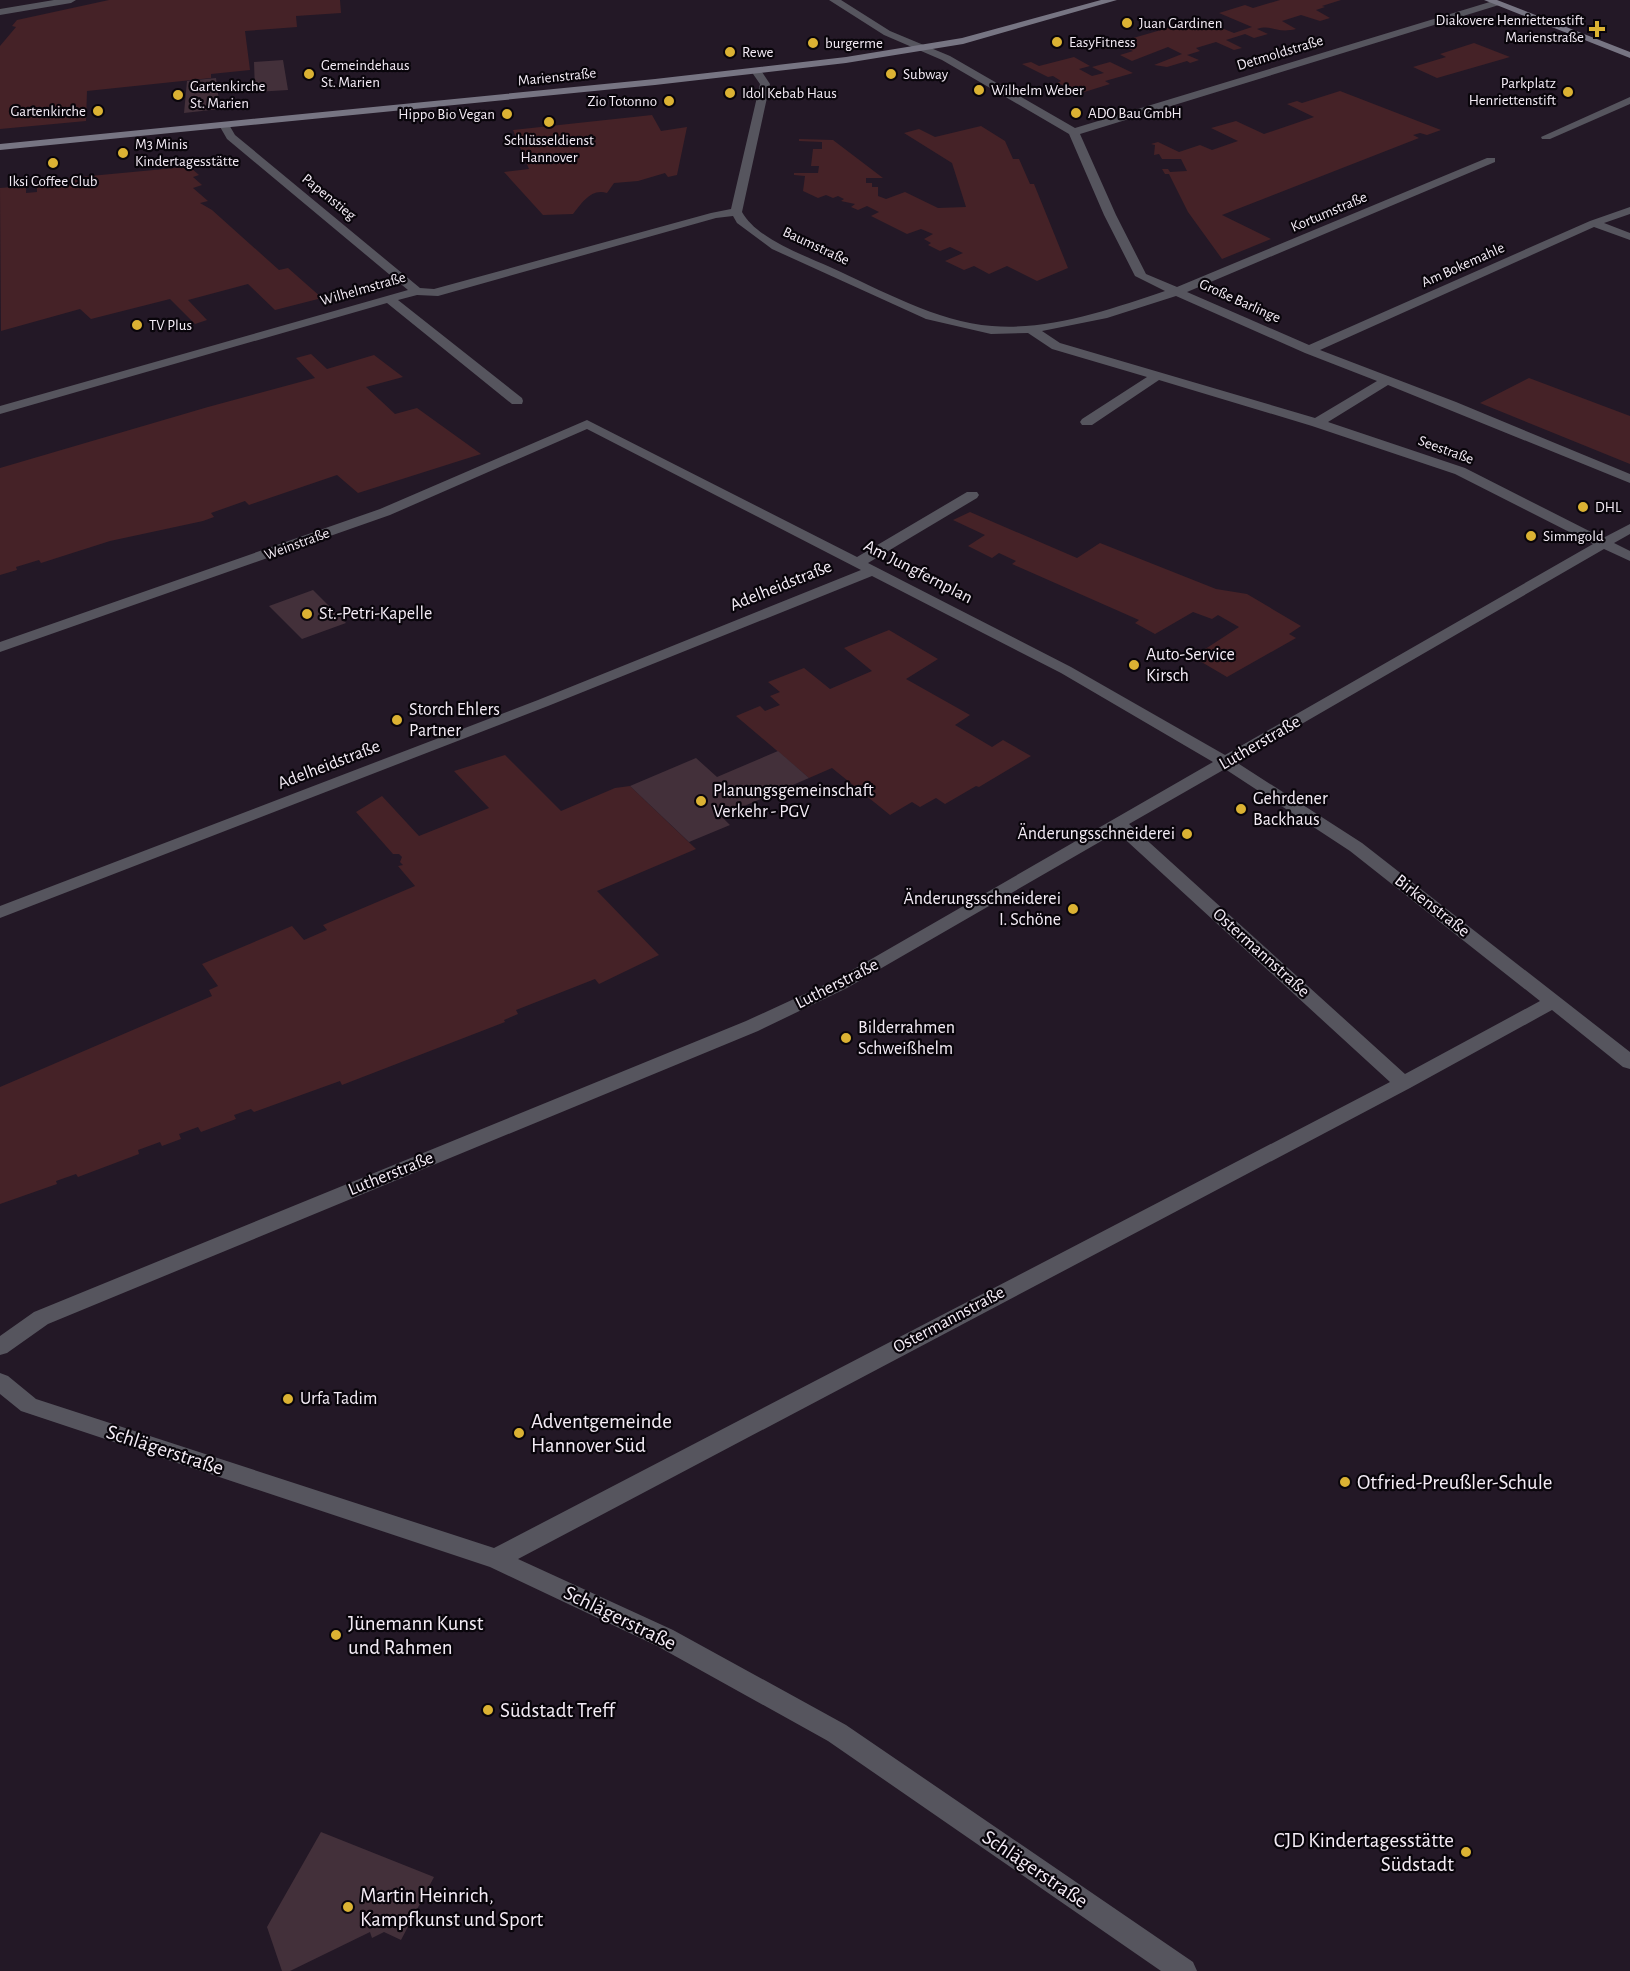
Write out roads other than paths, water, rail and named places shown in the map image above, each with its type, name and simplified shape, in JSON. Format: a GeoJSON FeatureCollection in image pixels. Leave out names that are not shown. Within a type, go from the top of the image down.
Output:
{"type":"FeatureCollection","features":[{"type":"Feature","properties":{"kind":"main road","name":"Marienstraße"},"geometry":{"type":"LineString","coordinates":[[0,147],[756,71],[963,41],[1112,0]]}},
{"type":"Feature","properties":{"kind":"main road"},"geometry":{"type":"LineString","coordinates":[[1493,1],[1630,55]]}},
{"type":"Feature","properties":{"kind":"street"},"geometry":{"type":"LineString","coordinates":[[0,12],[12,0]]}},
{"type":"Feature","properties":{"kind":"street"},"geometry":{"type":"LineString","coordinates":[[0,12],[71,0]]}},
{"type":"Feature","properties":{"kind":"street"},"geometry":{"type":"LineString","coordinates":[[834,0],[899,38],[926,48],[1074,132]]}},
{"type":"Feature","properties":{"kind":"street","name":"Detmoldstraße"},"geometry":{"type":"LineString","coordinates":[[1074,132],[1493,1]]}},
{"type":"Feature","properties":{"kind":"street"},"geometry":{"type":"LineString","coordinates":[[736,212],[765,84],[756,71]]}},
{"type":"Feature","properties":{"kind":"street"},"geometry":{"type":"LineString","coordinates":[[1546,137],[1630,100]]}},
{"type":"Feature","properties":{"kind":"street","name":"Papenstieg"},"geometry":{"type":"LineString","coordinates":[[224,125],[231,137],[417,291]]}},
{"type":"Feature","properties":{"kind":"street","name":"Große Barlinge"},"geometry":{"type":"LineString","coordinates":[[1074,132],[1110,215],[1141,276],[1309,350],[1630,479]]}},
{"type":"Feature","properties":{"kind":"street","name":"Kortumstraße"},"geometry":{"type":"LineString","coordinates":[[1178,291],[1491,160]]}},
{"type":"Feature","properties":{"kind":"street","name":"Am Bokemahle"},"geometry":{"type":"LineString","coordinates":[[1309,350],[1594,223],[1630,210]]}},
{"type":"Feature","properties":{"kind":"street","name":"Wilhelmstraße"},"geometry":{"type":"LineString","coordinates":[[0,410],[417,291],[434,293],[715,215],[736,212]]}},
{"type":"Feature","properties":{"kind":"street","name":"Baumstraße"},"geometry":{"type":"LineString","coordinates":[[736,212],[741,221],[776,247],[930,316],[992,330],[1031,329],[1103,315],[1178,291]]}},
{"type":"Feature","properties":{"kind":"street"},"geometry":{"type":"LineString","coordinates":[[1594,223],[1630,237]]}},
{"type":"Feature","properties":{"kind":"street"},"geometry":{"type":"LineString","coordinates":[[389,299],[517,400]]}},
{"type":"Feature","properties":{"kind":"street"},"geometry":{"type":"LineString","coordinates":[[1031,329],[1056,346],[1317,423],[1386,381]]}},
{"type":"Feature","properties":{"kind":"street"},"geometry":{"type":"LineString","coordinates":[[1087,422],[1157,376]]}},
{"type":"Feature","properties":{"kind":"street","name":"Seestraße"},"geometry":{"type":"LineString","coordinates":[[1317,423],[1460,471],[1630,557]]}},
{"type":"Feature","properties":{"kind":"street","name":"Am Jungfernplan"},"geometry":{"type":"LineString","coordinates":[[587,424],[1066,670],[1226,763]]}},
{"type":"Feature","properties":{"kind":"street","name":"Weinstraße"},"geometry":{"type":"LineString","coordinates":[[0,647],[385,512],[587,424]]}},
{"type":"Feature","properties":{"kind":"street","name":"Adelheidstraße"},"geometry":{"type":"LineString","coordinates":[[857,563],[972,495]]}},
{"type":"Feature","properties":{"kind":"street","name":"Lutherstraße"},"geometry":{"type":"LineString","coordinates":[[0,1347],[41,1318],[752,1026],[841,984],[1630,528]]}},
{"type":"Feature","properties":{"kind":"street","name":"Adelheidstraße"},"geometry":{"type":"LineString","coordinates":[[0,912],[543,703],[872,571]]}},
{"type":"Feature","properties":{"kind":"street","name":"Birkenstraße"},"geometry":{"type":"LineString","coordinates":[[1226,763],[1356,847],[1630,1062]]}},
{"type":"Feature","properties":{"kind":"street","name":"Ostermannstraße"},"geometry":{"type":"LineString","coordinates":[[1119,824],[1403,1083]]}},
{"type":"Feature","properties":{"kind":"street","name":"Ostermannstraße"},"geometry":{"type":"LineString","coordinates":[[496,1559],[1403,1083],[1554,1001]]}},
{"type":"Feature","properties":{"kind":"street","name":"Schlägerstraße"},"geometry":{"type":"LineString","coordinates":[[0,1382],[29,1405],[496,1559],[665,1638],[837,1733],[1184,1971]]}},
{"type":"Feature","properties":{"kind":"place","name":"Juan Gardinen"},"geometry":{"type":"Point","coordinates":[1127,23]}},
{"type":"Feature","properties":{"kind":"place","name":"Diakovere Henriettenstift Marienstraße"},"geometry":{"type":"Point","coordinates":[1597,29]}},
{"type":"Feature","properties":{"kind":"place","name":"EasyFitness"},"geometry":{"type":"Point","coordinates":[1057,42]}},
{"type":"Feature","properties":{"kind":"place","name":"burgerme"},"geometry":{"type":"Point","coordinates":[813,43]}},
{"type":"Feature","properties":{"kind":"place","name":"Rewe"},"geometry":{"type":"Point","coordinates":[730,52]}},
{"type":"Feature","properties":{"kind":"place","name":"Gemeindehaus St. Marien"},"geometry":{"type":"Point","coordinates":[309,74]}},
{"type":"Feature","properties":{"kind":"place","name":"Subway"},"geometry":{"type":"Point","coordinates":[891,74]}},
{"type":"Feature","properties":{"kind":"place","name":"Wilhelm Weber"},"geometry":{"type":"Point","coordinates":[979,90]}},
{"type":"Feature","properties":{"kind":"place","name":"Parkplatz Henriettenstift"},"geometry":{"type":"Point","coordinates":[1568,92]}},
{"type":"Feature","properties":{"kind":"place","name":"Idol Kebab Haus"},"geometry":{"type":"Point","coordinates":[730,93]}},
{"type":"Feature","properties":{"kind":"place","name":"Gartenkirche St. Marien"},"geometry":{"type":"Point","coordinates":[178,95]}},
{"type":"Feature","properties":{"kind":"place","name":"Zio Totonno"},"geometry":{"type":"Point","coordinates":[669,101]}},
{"type":"Feature","properties":{"kind":"place","name":"Gartenkirche"},"geometry":{"type":"Point","coordinates":[98,111]}},
{"type":"Feature","properties":{"kind":"place","name":"ADO Bau GmbH"},"geometry":{"type":"Point","coordinates":[1076,113]}},
{"type":"Feature","properties":{"kind":"place","name":"Hippo Bio Vegan"},"geometry":{"type":"Point","coordinates":[507,114]}},
{"type":"Feature","properties":{"kind":"place","name":"Schlüsseldienst Hannover"},"geometry":{"type":"Point","coordinates":[549,122]}},
{"type":"Feature","properties":{"kind":"place","name":"M3 Minis Kindertagesstätte"},"geometry":{"type":"Point","coordinates":[123,153]}},
{"type":"Feature","properties":{"kind":"place","name":"Iksi Coffee Club"},"geometry":{"type":"Point","coordinates":[53,163]}},
{"type":"Feature","properties":{"kind":"place","name":"TV Plus"},"geometry":{"type":"Point","coordinates":[137,325]}},
{"type":"Feature","properties":{"kind":"place","name":"DHL"},"geometry":{"type":"Point","coordinates":[1583,507]}},
{"type":"Feature","properties":{"kind":"place","name":"Simmgold"},"geometry":{"type":"Point","coordinates":[1531,536]}},
{"type":"Feature","properties":{"kind":"place","name":"St.-Petri-Kapelle"},"geometry":{"type":"Point","coordinates":[307,614]}},
{"type":"Feature","properties":{"kind":"place","name":"Auto-Service Kirsch"},"geometry":{"type":"Point","coordinates":[1134,665]}},
{"type":"Feature","properties":{"kind":"place","name":"Storch Ehlers Partner"},"geometry":{"type":"Point","coordinates":[397,720]}},
{"type":"Feature","properties":{"kind":"place","name":"Planungsgemeinschaft Verkehr - PGV"},"geometry":{"type":"Point","coordinates":[701,801]}},
{"type":"Feature","properties":{"kind":"place","name":"Gehrdener Backhaus"},"geometry":{"type":"Point","coordinates":[1241,809]}},
{"type":"Feature","properties":{"kind":"place","name":"Änderungsschneiderei"},"geometry":{"type":"Point","coordinates":[1187,834]}},
{"type":"Feature","properties":{"kind":"place","name":"Änderungsschneiderei I. Schöne"},"geometry":{"type":"Point","coordinates":[1073,909]}},
{"type":"Feature","properties":{"kind":"place","name":"Bilderrahmen Schweißhelm"},"geometry":{"type":"Point","coordinates":[846,1038]}},
{"type":"Feature","properties":{"kind":"place","name":"Urfa Tadim"},"geometry":{"type":"Point","coordinates":[288,1399]}},
{"type":"Feature","properties":{"kind":"place","name":"Adventgemeinde Hannover Süd"},"geometry":{"type":"Point","coordinates":[519,1433]}},
{"type":"Feature","properties":{"kind":"place","name":"Otfried-Preußler-Schule"},"geometry":{"type":"Point","coordinates":[1345,1482]}},
{"type":"Feature","properties":{"kind":"place","name":"Jünemann Kunst und Rahmen"},"geometry":{"type":"Point","coordinates":[336,1635]}},
{"type":"Feature","properties":{"kind":"place","name":"Südstadt Treff"},"geometry":{"type":"Point","coordinates":[488,1710]}},
{"type":"Feature","properties":{"kind":"place","name":"CJD Kindertagesstätte Südstadt"},"geometry":{"type":"Point","coordinates":[1466,1852]}},
{"type":"Feature","properties":{"kind":"place","name":"Martin Heinrich, Kampfkunst und Sport"},"geometry":{"type":"Point","coordinates":[348,1907]}}]}
